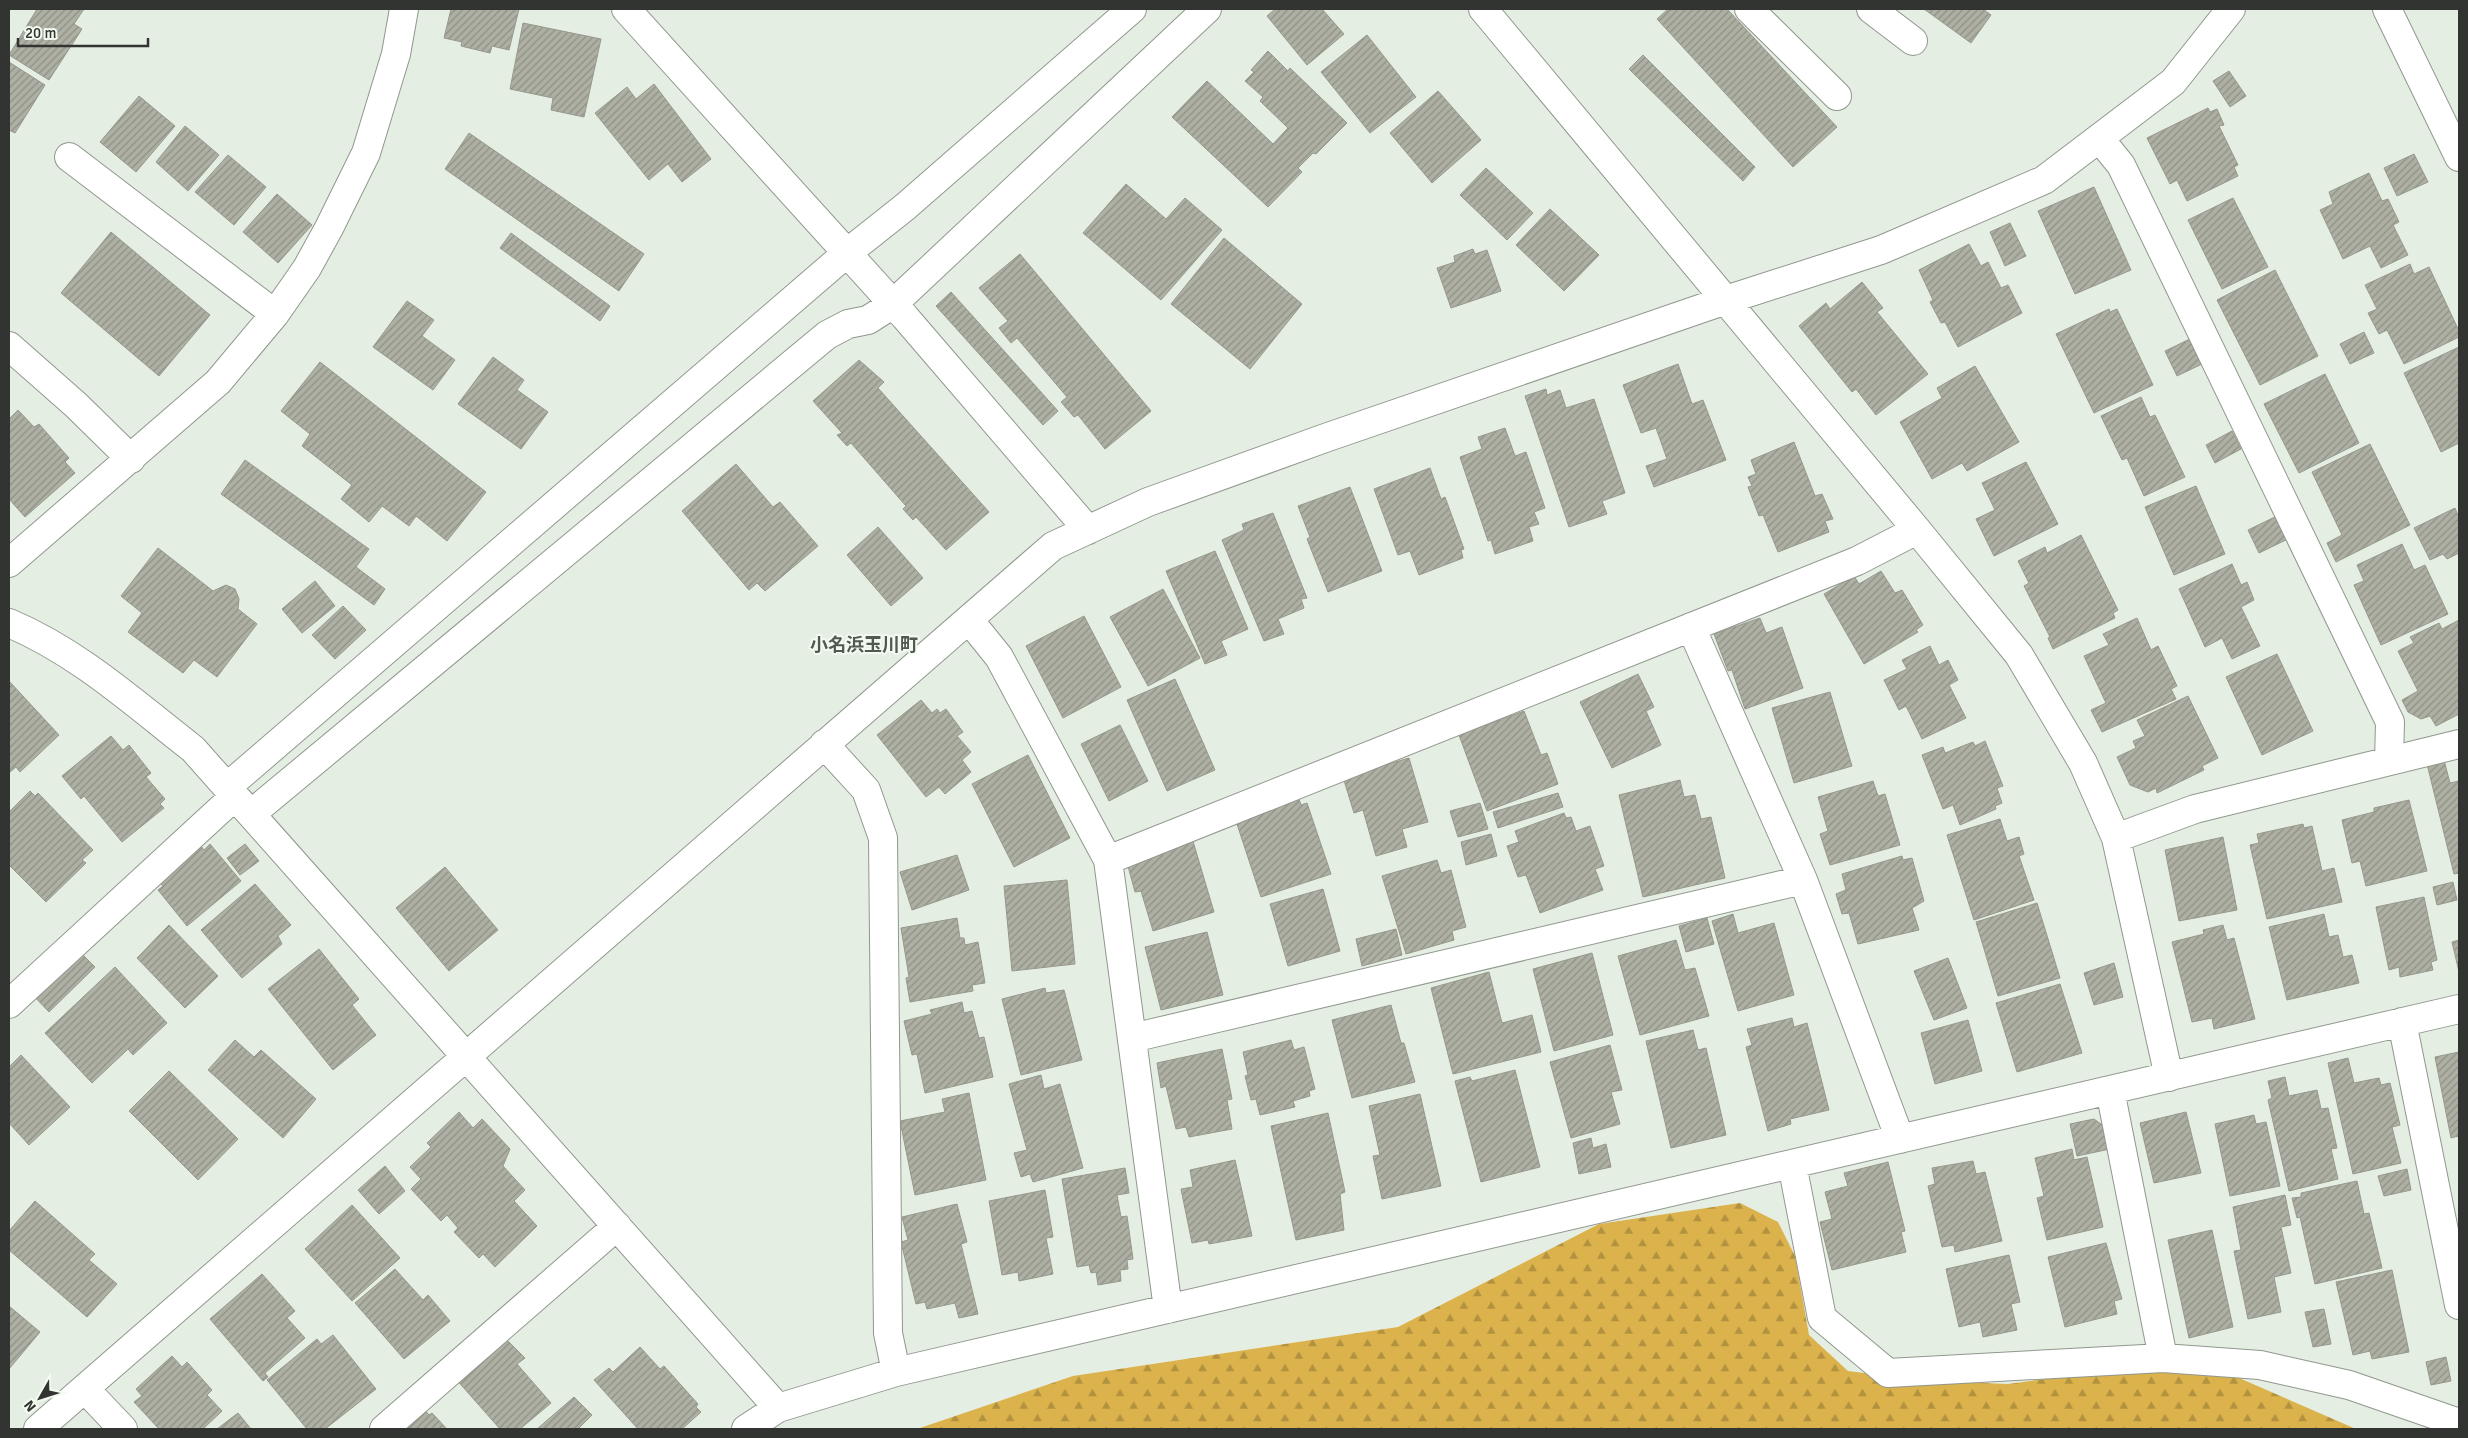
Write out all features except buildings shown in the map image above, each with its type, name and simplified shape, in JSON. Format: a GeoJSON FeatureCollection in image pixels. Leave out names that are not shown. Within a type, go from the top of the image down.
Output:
{"type":"FeatureCollection","features":[{"type":"Feature","properties":{"kind":"street"},"geometry":{"type":"LineString","coordinates":[[9,563],[218,382],[275,314],[306,268],[366,152],[396,54],[404,9]]}},
{"type":"Feature","properties":{"kind":"street"},"geometry":{"type":"LineString","coordinates":[[626,9],[893,304],[1088,530]]}},
{"type":"Feature","properties":{"kind":"street"},"geometry":{"type":"LineString","coordinates":[[9,1004],[847,253],[905,207],[1132,9]]}},
{"type":"Feature","properties":{"kind":"street"},"geometry":{"type":"LineString","coordinates":[[238,799],[827,335],[848,324],[868,320],[893,304],[1207,9]]}},
{"type":"Feature","properties":{"kind":"street"},"geometry":{"type":"LineString","coordinates":[[1483,9],[2019,655],[2083,763],[2116,838],[2169,1077]]}},
{"type":"Feature","properties":{"kind":"street"},"geometry":{"type":"LineString","coordinates":[[1749,9],[1837,96]]}},
{"type":"Feature","properties":{"kind":"street"},"geometry":{"type":"LineString","coordinates":[[1871,9],[1913,41]]}},
{"type":"Feature","properties":{"kind":"street"},"geometry":{"type":"LineString","coordinates":[[38,1429],[824,744],[970,621],[1053,546],[1148,502],[1274,456],[1726,300],[1881,250],[2044,180],[2173,82],[2231,9]]}},
{"type":"Feature","properties":{"kind":"street"},"geometry":{"type":"LineString","coordinates":[[2387,9],[2459,157]]}},
{"type":"Feature","properties":{"kind":"street"},"geometry":{"type":"LineString","coordinates":[[2099,138],[2121,165],[2390,722],[2389,761]]}},
{"type":"Feature","properties":{"kind":"street"},"geometry":{"type":"LineString","coordinates":[[69,157],[275,314]]}},
{"type":"Feature","properties":{"kind":"street"},"geometry":{"type":"LineString","coordinates":[[9,346],[76,405],[131,459]]}},
{"type":"Feature","properties":{"kind":"street"},"geometry":{"type":"LineString","coordinates":[[1108,860],[1858,561],[1917,530]]}},
{"type":"Feature","properties":{"kind":"street"},"geometry":{"type":"LineString","coordinates":[[970,621],[999,657],[1108,860],[1168,1309]]}},
{"type":"Feature","properties":{"kind":"street"},"geometry":{"type":"LineString","coordinates":[[9,623],[35,634],[79,660],[193,749],[778,1408]]}},
{"type":"Feature","properties":{"kind":"street"},"geometry":{"type":"LineString","coordinates":[[1691,627],[1803,880],[1900,1139]]}},
{"type":"Feature","properties":{"kind":"street"},"geometry":{"type":"LineString","coordinates":[[824,744],[866,790],[883,838],[888,1333],[896,1372]]}},
{"type":"Feature","properties":{"kind":"street"},"geometry":{"type":"LineString","coordinates":[[2116,838],[2195,809],[2459,744]]}},
{"type":"Feature","properties":{"kind":"street"},"geometry":{"type":"LineString","coordinates":[[1132,1038],[1803,880]]}},
{"type":"Feature","properties":{"kind":"street"},"geometry":{"type":"LineString","coordinates":[[746,1429],[778,1408],[896,1372],[2459,1009]]}},
{"type":"Feature","properties":{"kind":"street"},"geometry":{"type":"LineString","coordinates":[[2402,1022],[2459,1305]]}},
{"type":"Feature","properties":{"kind":"street"},"geometry":{"type":"LineString","coordinates":[[2110,1090],[2163,1358]]}},
{"type":"Feature","properties":{"kind":"street"},"geometry":{"type":"LineString","coordinates":[[1792,1164],[1822,1318],[1888,1373],[2163,1358],[2260,1365],[2340,1383],[2459,1423]]}},
{"type":"Feature","properties":{"kind":"street"},"geometry":{"type":"LineString","coordinates":[[384,1429],[617,1226]]}},
{"type":"Feature","properties":{"kind":"street"},"geometry":{"type":"LineString","coordinates":[[84,1389],[123,1429]]}},
{"type":"Feature","properties":{"kind":"green space"},"geometry":{"type":"Polygon","coordinates":[[[1740,1203],[1778,1222],[1795,1256],[1809,1335],[1848,1371],[1929,1381],[2008,1384],[2112,1370],[2223,1371],[2356,1429],[917,1429],[1073,1376],[1398,1327],[1599,1224],[1740,1203]]]}},
{"type":"Feature","properties":{"kind":"district","name":"小名浜玉川町"},"geometry":{"type":"Point","coordinates":[864,645]}}]}
